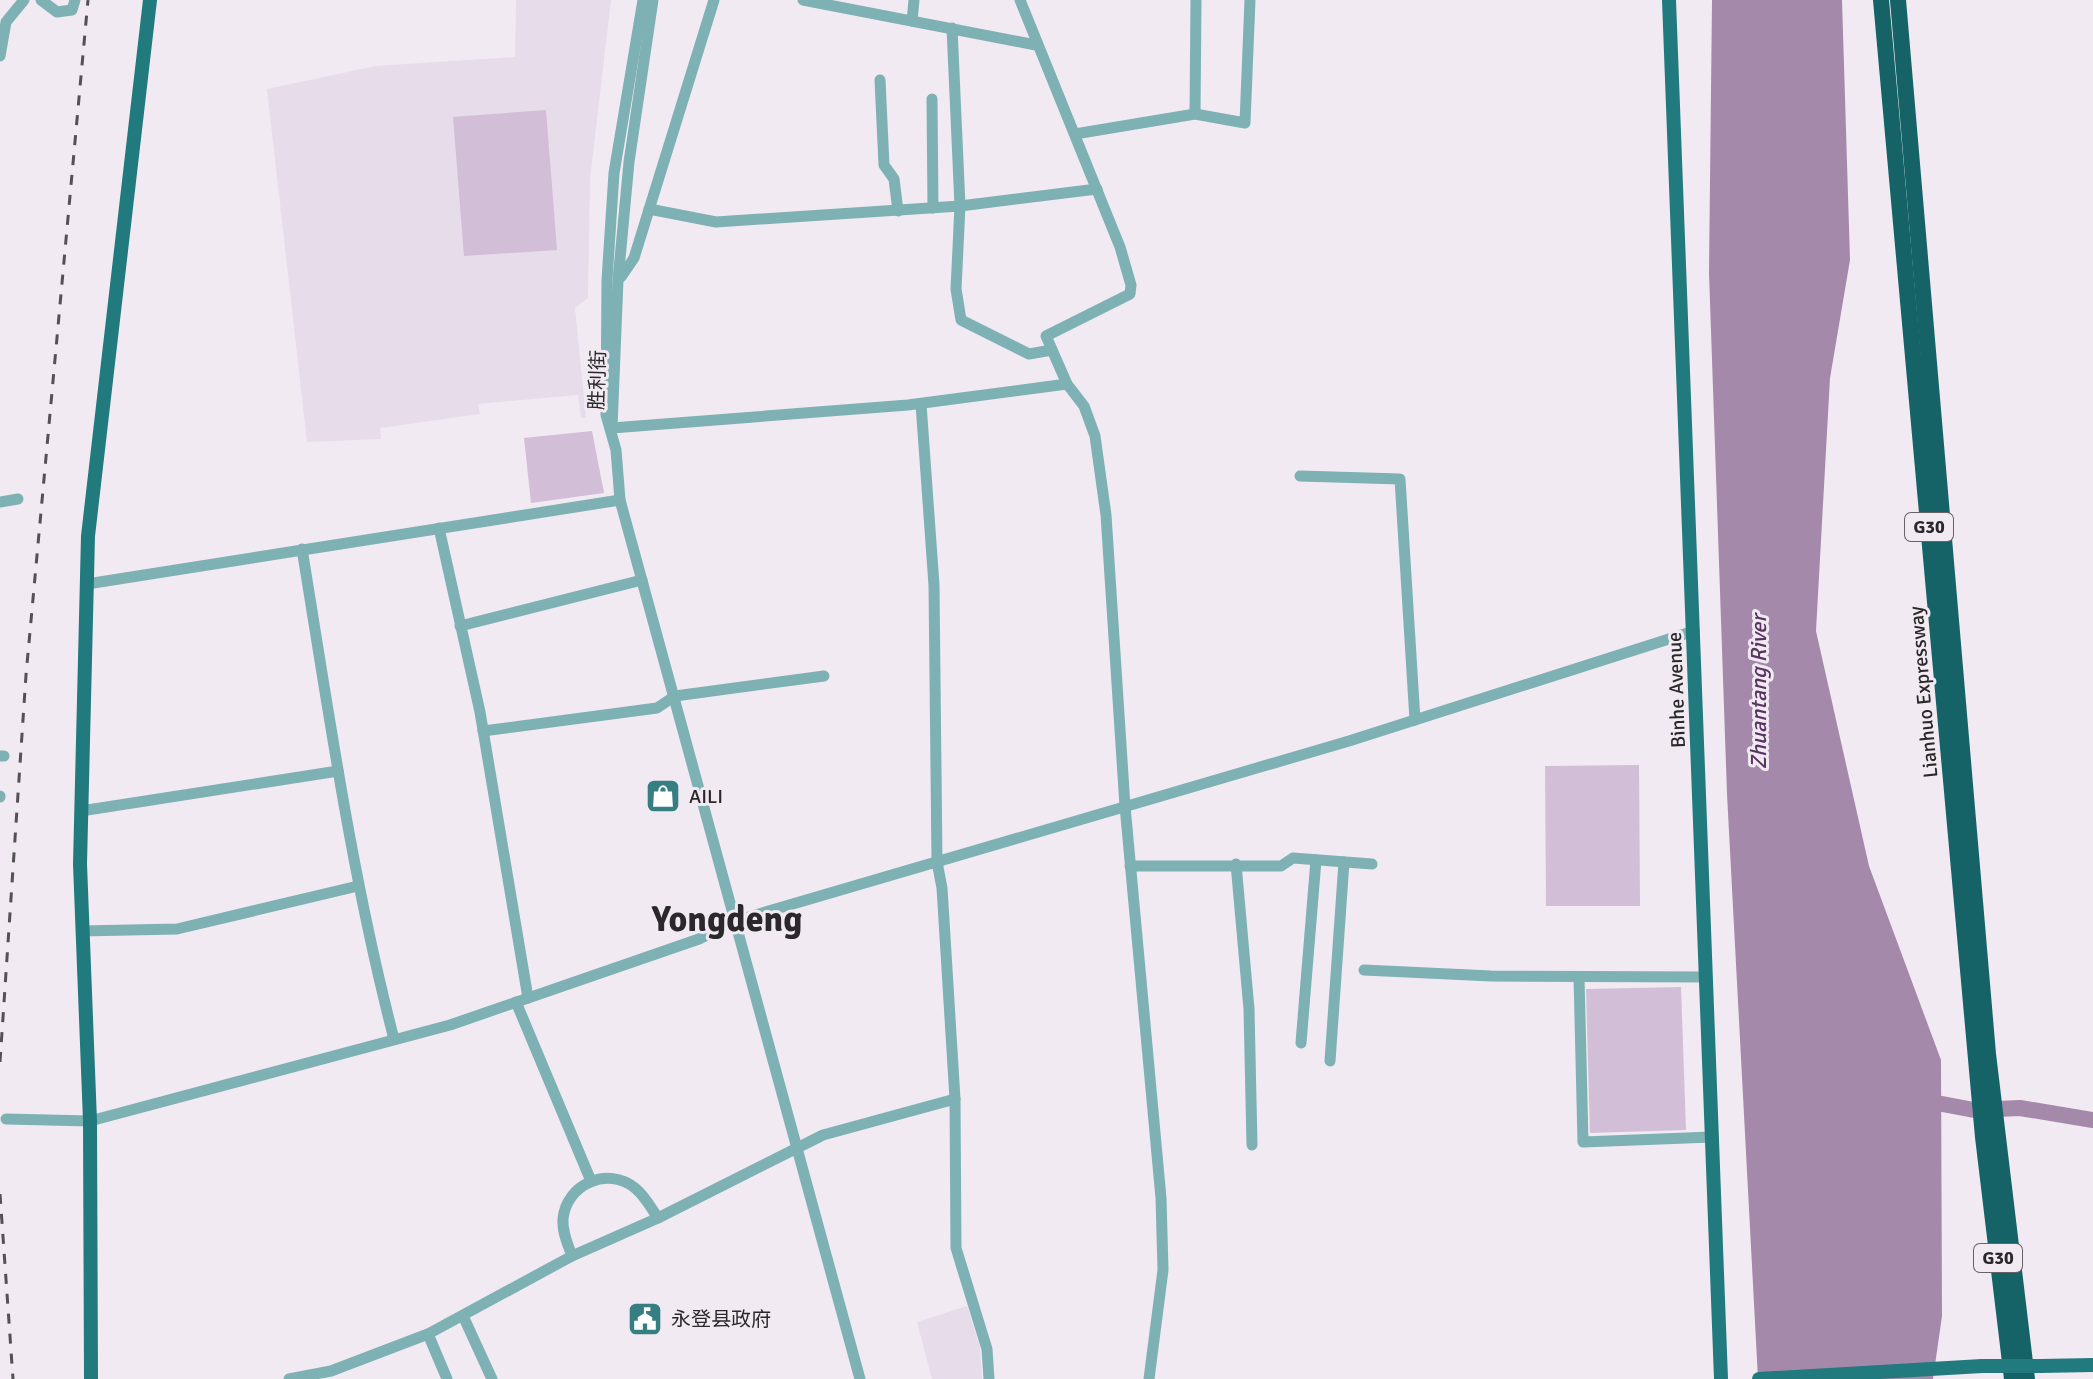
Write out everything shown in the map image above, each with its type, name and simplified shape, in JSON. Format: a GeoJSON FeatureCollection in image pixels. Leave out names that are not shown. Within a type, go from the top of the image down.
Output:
{"type":"FeatureCollection","features":[{"type":"Feature","properties":{"kind":"highway","name":"Lianhuo Expressway"},"geometry":{"type":"LineString","coordinates":[[1881,0],[2012,1379]]}},
{"type":"Feature","properties":{"kind":"highway","name":"Lianhuo Expressway"},"geometry":{"type":"LineString","coordinates":[[1898,0],[1982,1054]]}},
{"type":"Feature","properties":{"kind":"highway","name":"Lianhuo Expressway"},"geometry":{"type":"LineString","coordinates":[[1990,1138],[2027,1379]]}},
{"type":"Feature","properties":{"kind":"main road"},"geometry":{"type":"LineString","coordinates":[[91,1379],[90,1121],[82,931],[81,811],[87,584],[90,521],[150,0]]}},
{"type":"Feature","properties":{"kind":"main road","name":"Binhe Avenue"},"geometry":{"type":"LineString","coordinates":[[1669,0],[1721,1379]]}},
{"type":"Feature","properties":{"kind":"main road"},"geometry":{"type":"LineString","coordinates":[[1759,1379],[1946,1372],[1982,1366],[2093,1365]]}},
{"type":"Feature","properties":{"kind":"street"},"geometry":{"type":"LineString","coordinates":[[0,56],[6,22],[24,0]]}},
{"type":"Feature","properties":{"kind":"street"},"geometry":{"type":"LineString","coordinates":[[41,0],[57,12],[72,10],[75,0]]}},
{"type":"Feature","properties":{"kind":"street","name":"胜利街"},"geometry":{"type":"LineString","coordinates":[[612,428],[606,415],[607,293],[614,173],[643,0]]}},
{"type":"Feature","properties":{"kind":"street","name":"胜利街"},"geometry":{"type":"LineString","coordinates":[[612,428],[618,280],[634,110],[653,0]]}},
{"type":"Feature","properties":{"kind":"street"},"geometry":{"type":"LineString","coordinates":[[618,280],[634,258],[714,0]]}},
{"type":"Feature","properties":{"kind":"street"},"geometry":{"type":"LineString","coordinates":[[807,0],[859,6],[912,21],[1036,45]]}},
{"type":"Feature","properties":{"kind":"street"},"geometry":{"type":"LineString","coordinates":[[912,21],[914,0]]}},
{"type":"Feature","properties":{"kind":"street"},"geometry":{"type":"LineString","coordinates":[[1020,0],[1120,247],[1131,285],[1130,294],[1046,336],[1067,384],[1084,406],[1095,436],[1106,515],[1125,806],[1161,1198],[1163,1270],[1149,1379]]}},
{"type":"Feature","properties":{"kind":"street"},"geometry":{"type":"LineString","coordinates":[[1195,114],[1196,0]]}},
{"type":"Feature","properties":{"kind":"street"},"geometry":{"type":"LineString","coordinates":[[1075,134],[1195,114],[1245,123],[1250,0]]}},
{"type":"Feature","properties":{"kind":"street"},"geometry":{"type":"LineString","coordinates":[[952,28],[960,206],[956,289],[961,320],[1029,354],[1052,350]]}},
{"type":"Feature","properties":{"kind":"street"},"geometry":{"type":"LineString","coordinates":[[880,80],[884,165],[894,179],[898,211]]}},
{"type":"Feature","properties":{"kind":"street"},"geometry":{"type":"LineString","coordinates":[[932,99],[933,208]]}},
{"type":"Feature","properties":{"kind":"street"},"geometry":{"type":"LineString","coordinates":[[649,209],[716,222],[960,206],[1097,189]]}},
{"type":"Feature","properties":{"kind":"street"},"geometry":{"type":"LineString","coordinates":[[860,1379],[620,500],[612,428],[921,404],[1067,384]]}},
{"type":"Feature","properties":{"kind":"street"},"geometry":{"type":"LineString","coordinates":[[921,404],[934,585],[937,862],[942,888],[955,1099],[956,1248],[987,1349],[989,1379]]}},
{"type":"Feature","properties":{"kind":"street"},"geometry":{"type":"LineString","coordinates":[[1300,476],[1400,479],[1415,720]]}},
{"type":"Feature","properties":{"kind":"street"},"geometry":{"type":"LineString","coordinates":[[0,502],[18,499]]}},
{"type":"Feature","properties":{"kind":"street"},"geometry":{"type":"LineString","coordinates":[[87,584],[620,500]]}},
{"type":"Feature","properties":{"kind":"street"},"geometry":{"type":"LineString","coordinates":[[439,528],[483,731],[522,1000],[591,1181]]}},
{"type":"Feature","properties":{"kind":"street"},"geometry":{"type":"LineString","coordinates":[[302,549],[358,886],[394,1039]]}},
{"type":"Feature","properties":{"kind":"street"},"geometry":{"type":"LineString","coordinates":[[460,626],[642,580]]}},
{"type":"Feature","properties":{"kind":"street"},"geometry":{"type":"LineString","coordinates":[[6,1119],[90,1121],[450,1025],[699,939],[735,921],[1415,720],[1694,631]]}},
{"type":"Feature","properties":{"kind":"street"},"geometry":{"type":"LineString","coordinates":[[483,731],[657,708],[675,696],[824,676]]}},
{"type":"Feature","properties":{"kind":"street"},"geometry":{"type":"LineString","coordinates":[[81,811],[338,771]]}},
{"type":"Feature","properties":{"kind":"street"},"geometry":{"type":"LineString","coordinates":[[1130,866],[1281,866],[1293,858],[1372,864]]}},
{"type":"Feature","properties":{"kind":"street"},"geometry":{"type":"LineString","coordinates":[[1301,1043],[1316,860]]}},
{"type":"Feature","properties":{"kind":"street"},"geometry":{"type":"LineString","coordinates":[[1330,1061],[1344,862]]}},
{"type":"Feature","properties":{"kind":"street"},"geometry":{"type":"LineString","coordinates":[[1236,864],[1249,1009],[1252,1145]]}},
{"type":"Feature","properties":{"kind":"street"},"geometry":{"type":"LineString","coordinates":[[82,931],[177,929],[358,886]]}},
{"type":"Feature","properties":{"kind":"street"},"geometry":{"type":"LineString","coordinates":[[1364,970],[1579,977],[1706,977]]}},
{"type":"Feature","properties":{"kind":"street"},"geometry":{"type":"LineString","coordinates":[[1579,977],[1583,1142],[1712,1137]]}},
{"type":"Feature","properties":{"kind":"street"},"geometry":{"type":"LineString","coordinates":[[289,1379],[331,1371],[464,1318],[572,1256],[796,1152],[823,1135],[955,1099]]}},
{"type":"Feature","properties":{"kind":"street"},"geometry":{"type":"LineString","coordinates":[[572,1256],[564,1232],[564,1212],[574,1193],[591,1181],[613,1179],[628,1183],[640,1192],[658,1218]]}},
{"type":"Feature","properties":{"kind":"street"},"geometry":{"type":"LineString","coordinates":[[464,1318],[492,1379]]}},
{"type":"Feature","properties":{"kind":"street"},"geometry":{"type":"LineString","coordinates":[[428,1334],[447,1379]]}},
{"type":"Feature","properties":{"kind":"shaded area"},"geometry":{"type":"Polygon","coordinates":[[[516,0],[611,0],[590,179],[588,298],[575,308],[586,418],[581,418],[578,395],[478,404],[480,414],[380,428],[381,439],[307,442],[267,89],[376,66],[515,57],[516,0]]]}},
{"type":"Feature","properties":{"kind":"shaded area"},"geometry":{"type":"Polygon","coordinates":[[[546,110],[557,250],[464,256],[453,117],[546,110]]]}},
{"type":"Feature","properties":{"kind":"shaded area"},"geometry":{"type":"Polygon","coordinates":[[[592,431],[604,493],[531,503],[524,438],[592,431]]]}},
{"type":"Feature","properties":{"kind":"shaded area"},"geometry":{"type":"Polygon","coordinates":[[[1639,765],[1640,906],[1546,906],[1545,766],[1639,765]]]}},
{"type":"Feature","properties":{"kind":"shaded area"},"geometry":{"type":"Polygon","coordinates":[[[1681,987],[1686,1130],[1590,1133],[1586,989],[1681,987]]]}},
{"type":"Feature","properties":{"kind":"shaded area"},"geometry":{"type":"Polygon","coordinates":[[[967,1306],[980,1347],[982,1379],[932,1379],[917,1322],[967,1306]]]}},
{"type":"Feature","properties":{"kind":"water","name":"Zhuantang River"},"geometry":{"type":"Polygon","coordinates":[[[1712,0],[1842,0],[1850,260],[1830,378],[1816,631],[1869,866],[1941,1060],[1942,1316],[1933,1379],[1758,1379],[1727,794],[1709,273],[1712,0]]]}},
{"type":"Feature","properties":{"kind":"waterway"},"geometry":{"type":"LineString","coordinates":[[1921,1100],[1974,1110],[2020,1108],[2093,1120]]}},
{"type":"Feature","properties":{"kind":"railway"},"geometry":{"type":"LineString","coordinates":[[0,1062],[26,675],[88,0]]}},
{"type":"Feature","properties":{"kind":"railway"},"geometry":{"type":"LineString","coordinates":[[0,1194],[13,1379]]}},
{"type":"Feature","properties":{"kind":"place","name":"AILI"},"geometry":{"type":"Point","coordinates":[663,796]}},
{"type":"Feature","properties":{"kind":"place","name":"永登县政府"},"geometry":{"type":"Point","coordinates":[645,1319]}},
{"type":"Feature","properties":{"kind":"district","name":"Yongdeng"},"geometry":{"type":"Point","coordinates":[727,918]}}]}
